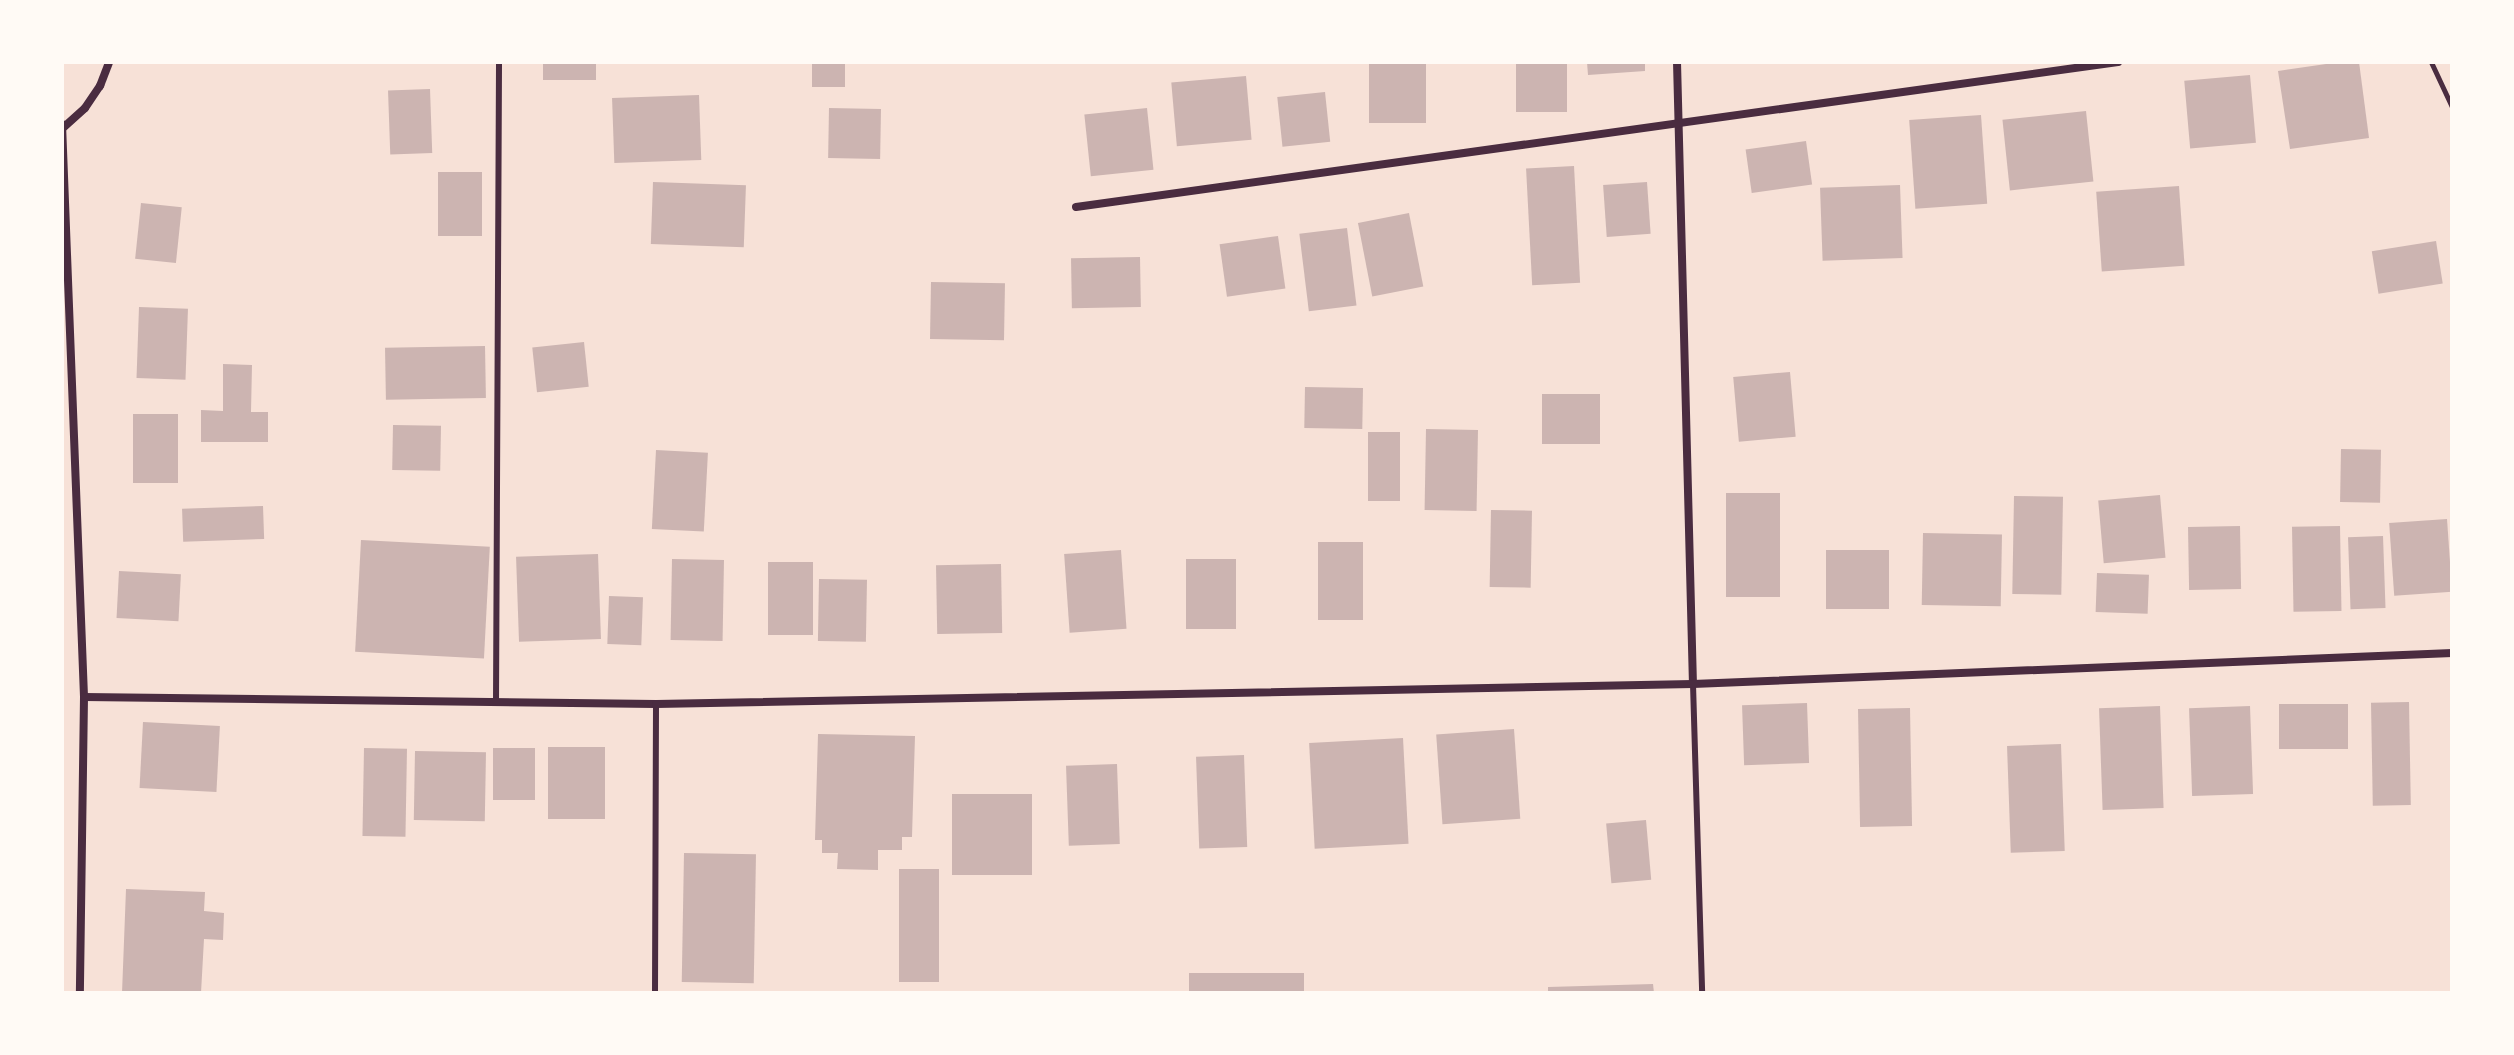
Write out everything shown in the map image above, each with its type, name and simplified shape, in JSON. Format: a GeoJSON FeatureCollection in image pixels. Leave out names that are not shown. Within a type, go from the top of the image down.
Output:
{"type":"FeatureCollection","features":[{"type":"Feature","properties":{"kind":"street"},"geometry":{"type":"LineString","coordinates":[[80,993],[84,697],[63,125],[85,108],[100,86],[109,62]]}},
{"type":"Feature","properties":{"kind":"street"},"geometry":{"type":"LineString","coordinates":[[1677,62],[1693,684]]}},
{"type":"Feature","properties":{"kind":"street"},"geometry":{"type":"LineString","coordinates":[[1076,207],[2118,62]]}},
{"type":"Feature","properties":{"kind":"street"},"geometry":{"type":"LineString","coordinates":[[84,697],[656,704],[1693,684],[2452,653]]}},
{"type":"Feature","properties":{"kind":"lane"},"geometry":{"type":"LineString","coordinates":[[496,702],[499,62]]}},
{"type":"Feature","properties":{"kind":"lane"},"geometry":{"type":"LineString","coordinates":[[1693,684],[1702,993]]}},
{"type":"Feature","properties":{"kind":"lane"},"geometry":{"type":"LineString","coordinates":[[655,993],[656,704]]}},
{"type":"Feature","properties":{"kind":"path"},"geometry":{"type":"LineString","coordinates":[[2431,62],[2452,107]]}},
{"type":"Feature","properties":{"kind":"building"},"geometry":{"type":"Polygon","coordinates":[[[543,62],[596,62],[596,80],[543,80],[543,62]]]}},
{"type":"Feature","properties":{"kind":"building"},"geometry":{"type":"Polygon","coordinates":[[[812,62],[845,62],[845,87],[812,87],[812,62]]]}},
{"type":"Feature","properties":{"kind":"building"},"geometry":{"type":"Polygon","coordinates":[[[1369,62],[1426,62],[1426,123],[1369,123],[1369,62]]]}},
{"type":"Feature","properties":{"kind":"building"},"geometry":{"type":"Polygon","coordinates":[[[1516,62],[1567,62],[1567,112],[1516,112],[1516,62]]]}},
{"type":"Feature","properties":{"kind":"building"},"geometry":{"type":"Polygon","coordinates":[[[1587,62],[1645,62],[1645,71],[1588,75],[1587,62]]]}},
{"type":"Feature","properties":{"kind":"building"},"geometry":{"type":"Polygon","coordinates":[[[2359,62],[2369,138],[2290,149],[2278,71],[2359,62]]]}},
{"type":"Feature","properties":{"kind":"building"},"geometry":{"type":"Polygon","coordinates":[[[2250,75],[2256,143],[2190,148],[2184,81],[2250,75]]]}},
{"type":"Feature","properties":{"kind":"building"},"geometry":{"type":"Polygon","coordinates":[[[1246,76],[1252,140],[1177,146],[1171,83],[1246,76]]]}},
{"type":"Feature","properties":{"kind":"building"},"geometry":{"type":"Polygon","coordinates":[[[430,89],[432,153],[390,154],[388,90],[430,89]]]}},
{"type":"Feature","properties":{"kind":"building"},"geometry":{"type":"Polygon","coordinates":[[[1325,92],[1330,142],[1282,147],[1277,97],[1325,92]]]}},
{"type":"Feature","properties":{"kind":"building"},"geometry":{"type":"Polygon","coordinates":[[[699,95],[701,160],[614,163],[612,98],[699,95]]]}},
{"type":"Feature","properties":{"kind":"building"},"geometry":{"type":"Polygon","coordinates":[[[829,108],[881,109],[880,159],[828,158],[829,108]]]}},
{"type":"Feature","properties":{"kind":"building"},"geometry":{"type":"Polygon","coordinates":[[[1147,108],[1153,170],[1091,176],[1084,115],[1147,108]]]}},
{"type":"Feature","properties":{"kind":"building"},"geometry":{"type":"Polygon","coordinates":[[[2086,111],[2093,182],[2010,190],[2002,120],[2086,111]]]}},
{"type":"Feature","properties":{"kind":"building"},"geometry":{"type":"Polygon","coordinates":[[[1981,115],[1987,204],[1915,209],[1909,120],[1981,115]]]}},
{"type":"Feature","properties":{"kind":"building"},"geometry":{"type":"Polygon","coordinates":[[[1806,141],[1812,185],[1752,193],[1746,149],[1806,141]]]}},
{"type":"Feature","properties":{"kind":"building"},"geometry":{"type":"Polygon","coordinates":[[[1574,166],[1580,283],[1532,285],[1526,169],[1574,166]]]}},
{"type":"Feature","properties":{"kind":"building"},"geometry":{"type":"Polygon","coordinates":[[[438,172],[482,172],[482,236],[438,236],[438,172]]]}},
{"type":"Feature","properties":{"kind":"building"},"geometry":{"type":"Polygon","coordinates":[[[653,182],[746,185],[744,247],[651,244],[653,182]]]}},
{"type":"Feature","properties":{"kind":"building"},"geometry":{"type":"Polygon","coordinates":[[[1647,182],[1651,234],[1607,237],[1603,185],[1647,182]]]}},
{"type":"Feature","properties":{"kind":"building"},"geometry":{"type":"Polygon","coordinates":[[[1900,185],[1903,258],[1823,261],[1820,188],[1900,185]]]}},
{"type":"Feature","properties":{"kind":"building"},"geometry":{"type":"Polygon","coordinates":[[[2179,186],[2185,266],[2102,272],[2096,192],[2179,186]]]}},
{"type":"Feature","properties":{"kind":"building"},"geometry":{"type":"Polygon","coordinates":[[[141,203],[182,207],[176,263],[135,259],[141,203]]]}},
{"type":"Feature","properties":{"kind":"building"},"geometry":{"type":"Polygon","coordinates":[[[1409,213],[1423,287],[1372,297],[1358,223],[1409,213]]]}},
{"type":"Feature","properties":{"kind":"building"},"geometry":{"type":"Polygon","coordinates":[[[1347,228],[1357,305],[1309,311],[1299,234],[1347,228]]]}},
{"type":"Feature","properties":{"kind":"building"},"geometry":{"type":"Polygon","coordinates":[[[1278,236],[1285,288],[1227,297],[1220,244],[1278,236]]]}},
{"type":"Feature","properties":{"kind":"building"},"geometry":{"type":"Polygon","coordinates":[[[2436,241],[2443,283],[2379,294],[2372,251],[2436,241]]]}},
{"type":"Feature","properties":{"kind":"building"},"geometry":{"type":"Polygon","coordinates":[[[1140,257],[1141,307],[1072,308],[1071,258],[1140,257]]]}},
{"type":"Feature","properties":{"kind":"building"},"geometry":{"type":"Polygon","coordinates":[[[931,282],[1005,283],[1004,340],[930,339],[931,282]]]}},
{"type":"Feature","properties":{"kind":"building"},"geometry":{"type":"Polygon","coordinates":[[[139,307],[188,309],[185,380],[137,378],[139,307]]]}},
{"type":"Feature","properties":{"kind":"building"},"geometry":{"type":"Polygon","coordinates":[[[584,342],[589,387],[537,392],[532,347],[584,342]]]}},
{"type":"Feature","properties":{"kind":"building"},"geometry":{"type":"Polygon","coordinates":[[[485,346],[486,398],[386,400],[385,348],[485,346]]]}},
{"type":"Feature","properties":{"kind":"building"},"geometry":{"type":"Polygon","coordinates":[[[223,364],[252,365],[251,412],[268,412],[268,442],[201,442],[201,410],[223,411],[223,364]]]}},
{"type":"Feature","properties":{"kind":"building"},"geometry":{"type":"Polygon","coordinates":[[[1790,372],[1796,437],[1739,442],[1733,377],[1790,372]]]}},
{"type":"Feature","properties":{"kind":"building"},"geometry":{"type":"Polygon","coordinates":[[[1305,387],[1363,388],[1362,429],[1304,428],[1305,387]]]}},
{"type":"Feature","properties":{"kind":"building"},"geometry":{"type":"Polygon","coordinates":[[[1542,394],[1600,394],[1600,444],[1542,444],[1542,394]]]}},
{"type":"Feature","properties":{"kind":"building"},"geometry":{"type":"Polygon","coordinates":[[[133,414],[178,414],[178,483],[133,483],[133,414]]]}},
{"type":"Feature","properties":{"kind":"building"},"geometry":{"type":"Polygon","coordinates":[[[393,425],[441,426],[440,471],[392,470],[393,425]]]}},
{"type":"Feature","properties":{"kind":"building"},"geometry":{"type":"Polygon","coordinates":[[[1426,429],[1478,430],[1477,511],[1425,510],[1426,429]]]}},
{"type":"Feature","properties":{"kind":"building"},"geometry":{"type":"Polygon","coordinates":[[[1368,432],[1400,432],[1400,501],[1368,501],[1368,432]]]}},
{"type":"Feature","properties":{"kind":"building"},"geometry":{"type":"Polygon","coordinates":[[[2341,449],[2381,450],[2380,503],[2340,502],[2341,449]]]}},
{"type":"Feature","properties":{"kind":"building"},"geometry":{"type":"Polygon","coordinates":[[[656,450],[708,453],[704,532],[652,529],[656,450]]]}},
{"type":"Feature","properties":{"kind":"building"},"geometry":{"type":"Polygon","coordinates":[[[1726,493],[1780,493],[1780,597],[1726,597],[1726,493]]]}},
{"type":"Feature","properties":{"kind":"building"},"geometry":{"type":"Polygon","coordinates":[[[2160,495],[2165,558],[2104,563],[2098,500],[2160,495]]]}},
{"type":"Feature","properties":{"kind":"building"},"geometry":{"type":"Polygon","coordinates":[[[2014,496],[2063,497],[2061,595],[2012,594],[2014,496]]]}},
{"type":"Feature","properties":{"kind":"building"},"geometry":{"type":"Polygon","coordinates":[[[263,506],[264,539],[183,542],[182,509],[263,506]]]}},
{"type":"Feature","properties":{"kind":"building"},"geometry":{"type":"Polygon","coordinates":[[[1491,510],[1532,511],[1531,588],[1490,587],[1491,510]]]}},
{"type":"Feature","properties":{"kind":"building"},"geometry":{"type":"Polygon","coordinates":[[[2447,519],[2452,592],[2394,596],[2389,523],[2447,519]]]}},
{"type":"Feature","properties":{"kind":"building"},"geometry":{"type":"Polygon","coordinates":[[[2240,526],[2241,589],[2189,590],[2188,527],[2240,526]]]}},
{"type":"Feature","properties":{"kind":"building"},"geometry":{"type":"Polygon","coordinates":[[[2340,526],[2341,611],[2293,612],[2292,527],[2340,526]]]}},
{"type":"Feature","properties":{"kind":"building"},"geometry":{"type":"Polygon","coordinates":[[[1923,533],[2002,534],[2001,606],[1922,605],[1923,533]]]}},
{"type":"Feature","properties":{"kind":"building"},"geometry":{"type":"Polygon","coordinates":[[[2383,536],[2386,608],[2351,609],[2348,537],[2383,536]]]}},
{"type":"Feature","properties":{"kind":"building"},"geometry":{"type":"Polygon","coordinates":[[[361,540],[490,547],[484,659],[355,652],[361,540]]]}},
{"type":"Feature","properties":{"kind":"building"},"geometry":{"type":"Polygon","coordinates":[[[1318,542],[1363,542],[1363,620],[1318,620],[1318,542]]]}},
{"type":"Feature","properties":{"kind":"building"},"geometry":{"type":"Polygon","coordinates":[[[1121,550],[1127,629],[1070,633],[1064,554],[1121,550]]]}},
{"type":"Feature","properties":{"kind":"building"},"geometry":{"type":"Polygon","coordinates":[[[1826,550],[1889,550],[1889,609],[1826,609],[1826,550]]]}},
{"type":"Feature","properties":{"kind":"building"},"geometry":{"type":"Polygon","coordinates":[[[598,554],[601,639],[519,642],[516,557],[598,554]]]}},
{"type":"Feature","properties":{"kind":"building"},"geometry":{"type":"Polygon","coordinates":[[[672,559],[724,560],[723,641],[671,640],[672,559]]]}},
{"type":"Feature","properties":{"kind":"building"},"geometry":{"type":"Polygon","coordinates":[[[1186,559],[1236,559],[1236,629],[1186,629],[1186,559]]]}},
{"type":"Feature","properties":{"kind":"building"},"geometry":{"type":"Polygon","coordinates":[[[768,562],[813,562],[813,635],[768,635],[768,562]]]}},
{"type":"Feature","properties":{"kind":"building"},"geometry":{"type":"Polygon","coordinates":[[[1001,564],[1002,633],[937,634],[936,565],[1001,564]]]}},
{"type":"Feature","properties":{"kind":"building"},"geometry":{"type":"Polygon","coordinates":[[[119,571],[181,574],[178,621],[117,618],[119,571]]]}},
{"type":"Feature","properties":{"kind":"building"},"geometry":{"type":"Polygon","coordinates":[[[2097,573],[2149,575],[2148,614],[2096,612],[2097,573]]]}},
{"type":"Feature","properties":{"kind":"building"},"geometry":{"type":"Polygon","coordinates":[[[819,579],[867,580],[866,642],[818,641],[819,579]]]}},
{"type":"Feature","properties":{"kind":"building"},"geometry":{"type":"Polygon","coordinates":[[[609,596],[643,597],[641,645],[607,644],[609,596]]]}},
{"type":"Feature","properties":{"kind":"building"},"geometry":{"type":"Polygon","coordinates":[[[2409,702],[2411,805],[2373,806],[2371,703],[2409,702]]]}},
{"type":"Feature","properties":{"kind":"building"},"geometry":{"type":"Polygon","coordinates":[[[1807,703],[1809,763],[1744,765],[1742,705],[1807,703]]]}},
{"type":"Feature","properties":{"kind":"building"},"geometry":{"type":"Polygon","coordinates":[[[2279,704],[2348,704],[2348,749],[2279,749],[2279,704]]]}},
{"type":"Feature","properties":{"kind":"building"},"geometry":{"type":"Polygon","coordinates":[[[2160,706],[2164,808],[2103,810],[2099,708],[2160,706]]]}},
{"type":"Feature","properties":{"kind":"building"},"geometry":{"type":"Polygon","coordinates":[[[2250,706],[2253,794],[2192,796],[2189,708],[2250,706]]]}},
{"type":"Feature","properties":{"kind":"building"},"geometry":{"type":"Polygon","coordinates":[[[1910,708],[1912,826],[1860,827],[1858,709],[1910,708]]]}},
{"type":"Feature","properties":{"kind":"building"},"geometry":{"type":"Polygon","coordinates":[[[143,722],[220,726],[216,792],[140,788],[143,722]]]}},
{"type":"Feature","properties":{"kind":"building"},"geometry":{"type":"Polygon","coordinates":[[[1514,729],[1520,819],[1442,824],[1436,734],[1514,729]]]}},
{"type":"Feature","properties":{"kind":"building"},"geometry":{"type":"Polygon","coordinates":[[[818,734],[915,736],[912,837],[902,837],[902,850],[878,850],[878,870],[837,869],[838,853],[822,853],[822,840],[815,840],[818,734]]]}},
{"type":"Feature","properties":{"kind":"building"},"geometry":{"type":"Polygon","coordinates":[[[1403,738],[1409,844],[1315,849],[1309,743],[1403,738]]]}},
{"type":"Feature","properties":{"kind":"building"},"geometry":{"type":"Polygon","coordinates":[[[2061,744],[2065,851],[2011,853],[2007,746],[2061,744]]]}},
{"type":"Feature","properties":{"kind":"building"},"geometry":{"type":"Polygon","coordinates":[[[548,747],[605,747],[605,819],[548,819],[548,747]]]}},
{"type":"Feature","properties":{"kind":"building"},"geometry":{"type":"Polygon","coordinates":[[[364,748],[407,749],[405,837],[362,836],[364,748]]]}},
{"type":"Feature","properties":{"kind":"building"},"geometry":{"type":"Polygon","coordinates":[[[493,748],[535,748],[535,800],[493,800],[493,748]]]}},
{"type":"Feature","properties":{"kind":"building"},"geometry":{"type":"Polygon","coordinates":[[[415,751],[486,752],[485,821],[414,820],[415,751]]]}},
{"type":"Feature","properties":{"kind":"building"},"geometry":{"type":"Polygon","coordinates":[[[1244,755],[1247,847],[1199,849],[1196,757],[1244,755]]]}},
{"type":"Feature","properties":{"kind":"building"},"geometry":{"type":"Polygon","coordinates":[[[1117,764],[1120,844],[1069,846],[1066,766],[1117,764]]]}},
{"type":"Feature","properties":{"kind":"building"},"geometry":{"type":"Polygon","coordinates":[[[952,794],[1032,794],[1032,875],[952,875],[952,794]]]}},
{"type":"Feature","properties":{"kind":"building"},"geometry":{"type":"Polygon","coordinates":[[[1646,820],[1651,880],[1611,883],[1606,823],[1646,820]]]}},
{"type":"Feature","properties":{"kind":"building"},"geometry":{"type":"Polygon","coordinates":[[[684,853],[756,854],[754,983],[682,982],[684,853]]]}},
{"type":"Feature","properties":{"kind":"building"},"geometry":{"type":"Polygon","coordinates":[[[899,869],[939,869],[939,982],[899,982],[899,869]]]}},
{"type":"Feature","properties":{"kind":"building"},"geometry":{"type":"Polygon","coordinates":[[[126,889],[205,892],[204,911],[224,913],[223,940],[204,939],[201,993],[122,993],[126,889]]]}},
{"type":"Feature","properties":{"kind":"building"},"geometry":{"type":"Polygon","coordinates":[[[1189,973],[1304,973],[1304,993],[1189,993],[1189,973]]]}},
{"type":"Feature","properties":{"kind":"building"},"geometry":{"type":"Polygon","coordinates":[[[1653,984],[1654,993],[1548,993],[1548,987],[1653,984]]]}}]}
